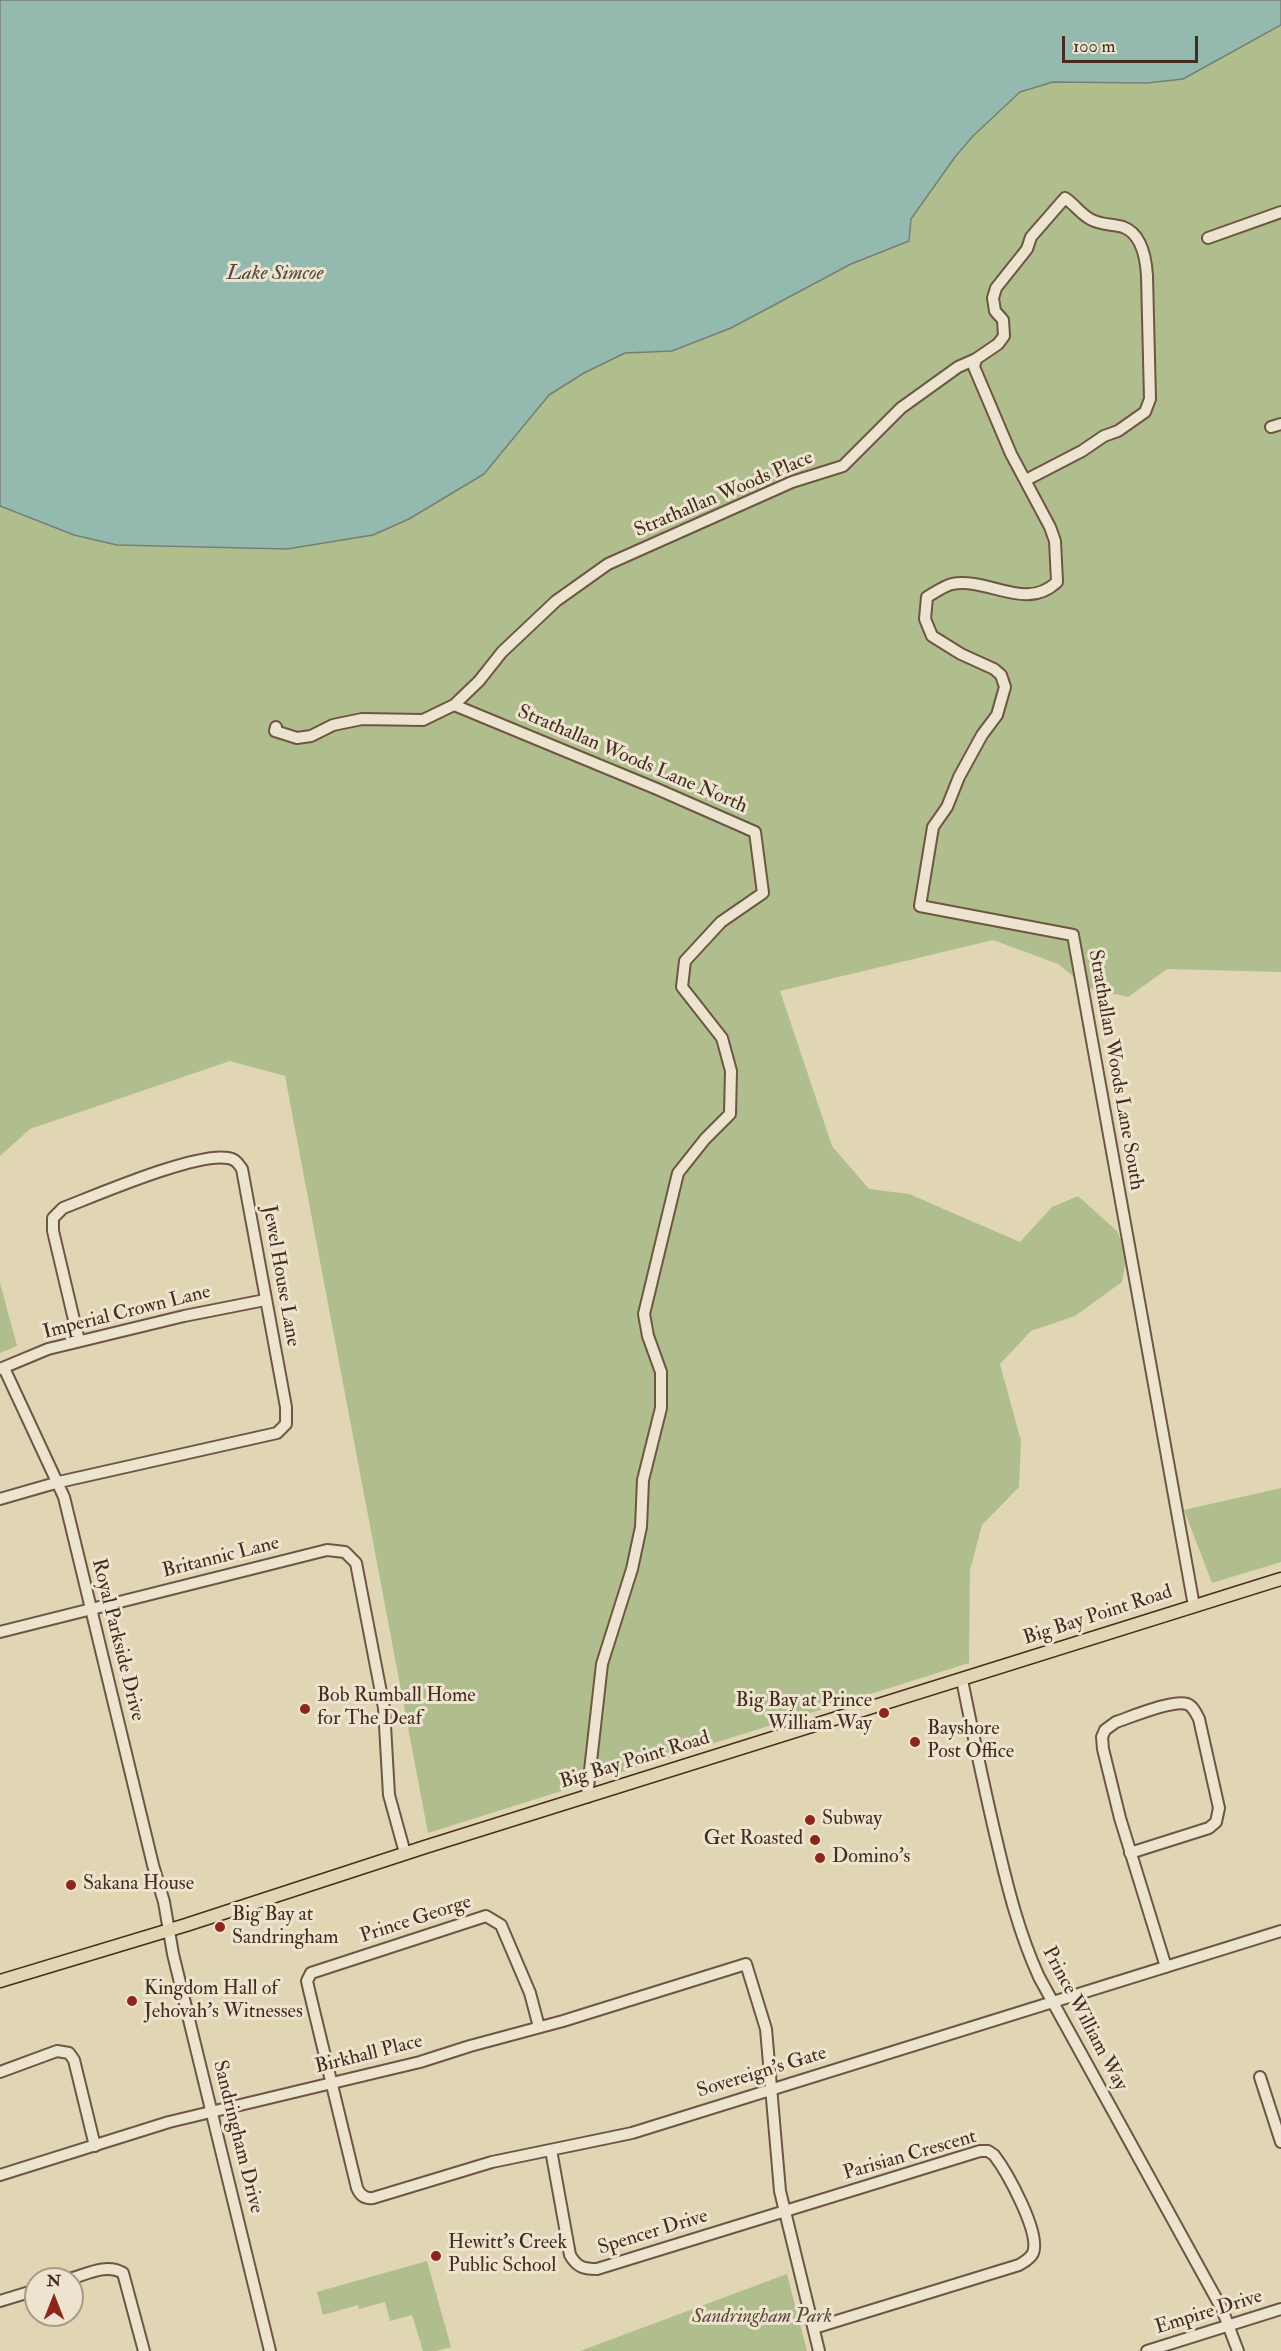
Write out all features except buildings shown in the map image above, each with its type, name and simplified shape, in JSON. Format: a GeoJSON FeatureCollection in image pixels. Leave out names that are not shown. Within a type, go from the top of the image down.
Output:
{"type":"FeatureCollection","features":[{"type":"Feature","properties":{"kind":"main road","name":"Big Bay Point Road"},"geometry":{"type":"LineString","coordinates":[[0,1981],[169,1931],[405,1853],[1281,1579]]}},
{"type":"Feature","properties":{"kind":"street","name":"Strathallan Woods Place"},"geometry":{"type":"LineString","coordinates":[[276,727],[275,731],[297,738],[311,736],[333,725],[362,719],[423,720],[454,705],[478,681],[502,651],[556,600],[608,564],[792,482],[843,466],[901,408],[958,367],[976,359],[998,344],[1004,336],[1003,320],[994,311],[993,298],[996,288],[1027,249],[1031,237],[1065,198],[1089,219],[1123,227],[1133,233],[1139,243],[1146,261],[1150,399],[1144,412],[1118,431],[1104,436],[1082,451],[1026,480]]}},
{"type":"Feature","properties":{"kind":"street"},"geometry":{"type":"LineString","coordinates":[[1208,238],[1281,212]]}},
{"type":"Feature","properties":{"kind":"street","name":"Strathallan Woods Lane South"},"geometry":{"type":"LineString","coordinates":[[976,359],[975,367],[1011,454],[1055,541],[1057,582],[1047,591],[1031,595],[983,586],[952,584],[927,597],[925,619],[932,636],[961,654],[994,669],[1001,675],[1005,687],[997,714],[982,735],[959,777],[947,807],[933,827],[920,906],[1073,935],[1194,1606]]}},
{"type":"Feature","properties":{"kind":"street","name":"Strathallan Woods Lane North"},"geometry":{"type":"LineString","coordinates":[[454,705],[754,832],[763,893],[721,922],[685,961],[682,987],[722,1038],[731,1071],[730,1114],[705,1139],[678,1173],[644,1314],[648,1336],[661,1372],[661,1408],[643,1480],[641,1527],[634,1558],[602,1664],[587,1797]]}},
{"type":"Feature","properties":{"kind":"street","name":"Jewel House Lane"},"geometry":{"type":"LineString","coordinates":[[0,1499],[59,1482],[277,1433],[286,1424],[286,1407],[242,1169],[235,1160],[226,1157],[179,1166],[63,1208],[53,1218],[53,1232],[79,1341]]}},
{"type":"Feature","properties":{"kind":"street","name":"Imperial Crown Lane"},"geometry":{"type":"LineString","coordinates":[[2,1369],[48,1349],[184,1316],[265,1300]]}},
{"type":"Feature","properties":{"kind":"street","name":"Royal Parkside Drive"},"geometry":{"type":"LineString","coordinates":[[2,1369],[59,1482],[64,1497],[164,1902],[169,1931]]}},
{"type":"Feature","properties":{"kind":"street","name":"Britannic Lane"},"geometry":{"type":"LineString","coordinates":[[0,1632],[327,1550],[345,1552],[356,1563],[386,1717],[389,1795],[405,1853]]}},
{"type":"Feature","properties":{"kind":"street","name":"Prince William Way"},"geometry":{"type":"LineString","coordinates":[[962,1680],[983,1784],[1014,1914],[1027,1950],[1053,2002],[1203,2273],[1229,2325],[1238,2351]]}},
{"type":"Feature","properties":{"kind":"street"},"geometry":{"type":"LineString","coordinates":[[1130,1853],[1209,1828],[1218,1819],[1219,1808],[1198,1719],[1192,1707],[1186,1704],[1174,1704],[1116,1722],[1108,1726],[1103,1734],[1103,1749],[1119,1818],[1130,1853],[1166,1967]]}},
{"type":"Feature","properties":{"kind":"street","name":"Prince George"},"geometry":{"type":"LineString","coordinates":[[332,2084],[307,1982],[310,1974],[316,1970],[486,1916],[501,1925],[530,1994],[539,2027]]}},
{"type":"Feature","properties":{"kind":"street","name":"Sandringham Drive"},"geometry":{"type":"LineString","coordinates":[[169,1931],[270,2351]]}},
{"type":"Feature","properties":{"kind":"street","name":"Sovereign's Gate"},"geometry":{"type":"LineString","coordinates":[[332,2084],[357,2188],[364,2197],[374,2198],[492,2162],[632,2133],[1281,1931]]}},
{"type":"Feature","properties":{"kind":"street","name":"Birkhall Place"},"geometry":{"type":"LineString","coordinates":[[0,2175],[169,2122],[420,2062],[746,1964],[766,2029],[771,2089]]}},
{"type":"Feature","properties":{"kind":"street"},"geometry":{"type":"LineString","coordinates":[[0,2072],[57,2051],[69,2053],[74,2060],[95,2146]]}},
{"type":"Feature","properties":{"kind":"street"},"geometry":{"type":"LineString","coordinates":[[1260,2077],[1281,2142]]}},
{"type":"Feature","properties":{"kind":"street"},"geometry":{"type":"LineString","coordinates":[[771,2089],[780,2191],[819,2351]]}},
{"type":"Feature","properties":{"kind":"street","name":"Spencer Drive"},"geometry":{"type":"LineString","coordinates":[[551,2150],[570,2255],[576,2264],[585,2269],[597,2269],[784,2212]]}},
{"type":"Feature","properties":{"kind":"street","name":"Parisian Crescent"},"geometry":{"type":"LineString","coordinates":[[784,2212],[980,2151],[988,2151],[999,2161],[1015,2190],[1032,2233],[1033,2252],[1028,2260],[1019,2265],[814,2328]]}},
{"type":"Feature","properties":{"kind":"street"},"geometry":{"type":"LineString","coordinates":[[84,2275],[109,2268],[123,2273],[144,2351]]}},
{"type":"Feature","properties":{"kind":"street"},"geometry":{"type":"LineString","coordinates":[[0,2301],[24,2294]]}},
{"type":"Feature","properties":{"kind":"street","name":"Empire Drive"},"geometry":{"type":"LineString","coordinates":[[1147,2351],[1281,2309]]}},
{"type":"Feature","properties":{"kind":"green space"},"geometry":{"type":"Polygon","coordinates":[[[1281,25],[1281,972],[1167,969],[1128,997],[1087,988],[1058,964],[993,940],[780,991],[832,1146],[869,1189],[909,1194],[1020,1242],[1052,1207],[1078,1196],[1117,1231],[1127,1254],[1122,1282],[1075,1316],[1031,1331],[1000,1364],[1021,1441],[1019,1487],[982,1525],[970,1570],[969,1663],[428,1833],[285,1076],[230,1061],[30,1129],[0,1156],[0,506],[74,535],[373,535],[409,519],[484,474],[549,395],[584,373],[625,353],[672,351],[851,264],[908,241],[911,220],[955,157],[973,136],[1020,92],[1053,82],[1147,83],[1183,79],[1281,25]]]}},
{"type":"Feature","properties":{"kind":"green space"},"geometry":{"type":"Polygon","coordinates":[[[0,1283],[17,1346],[0,1353],[0,1283]]]}},
{"type":"Feature","properties":{"kind":"green space"},"geometry":{"type":"Polygon","coordinates":[[[1281,1488],[1281,1562],[1212,1583],[1184,1510],[1281,1488]]]}},
{"type":"Feature","properties":{"kind":"green space"},"geometry":{"type":"Polygon","coordinates":[[[427,2261],[451,2347],[436,2351],[423,2351],[412,2315],[390,2321],[385,2302],[359,2309],[358,2305],[323,2315],[317,2292],[427,2261]]]}},
{"type":"Feature","properties":{"kind":"green space","name":"Sandringham Park"},"geometry":{"type":"Polygon","coordinates":[[[787,2274],[807,2351],[580,2351],[787,2274]]]}},
{"type":"Feature","properties":{"kind":"water","name":"Lake Simcoe"},"geometry":{"type":"Polygon","coordinates":[[[0,0],[1281,0],[1281,25],[1183,79],[1147,83],[1053,82],[1020,92],[973,136],[955,157],[911,219],[909,241],[851,264],[731,328],[672,351],[625,353],[584,373],[549,395],[484,474],[409,519],[373,535],[287,549],[117,545],[74,535],[0,506],[0,0]]]}},
{"type":"Feature","properties":{"kind":"place","name":"Bob Rumball Home for The Deaf"},"geometry":{"type":"Point","coordinates":[305,1709]}},
{"type":"Feature","properties":{"kind":"place","name":"Big Bay at Prince William Way"},"geometry":{"type":"Point","coordinates":[884,1713]}},
{"type":"Feature","properties":{"kind":"place","name":"Bayshore Post Office"},"geometry":{"type":"Point","coordinates":[915,1742]}},
{"type":"Feature","properties":{"kind":"place","name":"Subway"},"geometry":{"type":"Point","coordinates":[810,1820]}},
{"type":"Feature","properties":{"kind":"place","name":"Get Roasted"},"geometry":{"type":"Point","coordinates":[815,1840]}},
{"type":"Feature","properties":{"kind":"place","name":"Domino's"},"geometry":{"type":"Point","coordinates":[820,1858]}},
{"type":"Feature","properties":{"kind":"place","name":"Sakana House"},"geometry":{"type":"Point","coordinates":[71,1885]}},
{"type":"Feature","properties":{"kind":"place","name":"Big Bay at Sandringham"},"geometry":{"type":"Point","coordinates":[220,1927]}},
{"type":"Feature","properties":{"kind":"place","name":"Kingdom Hall of Jehovah's Witnesses"},"geometry":{"type":"Point","coordinates":[132,2001]}},
{"type":"Feature","properties":{"kind":"place","name":"Hewitt's Creek Public School"},"geometry":{"type":"Point","coordinates":[436,2256]}}]}
